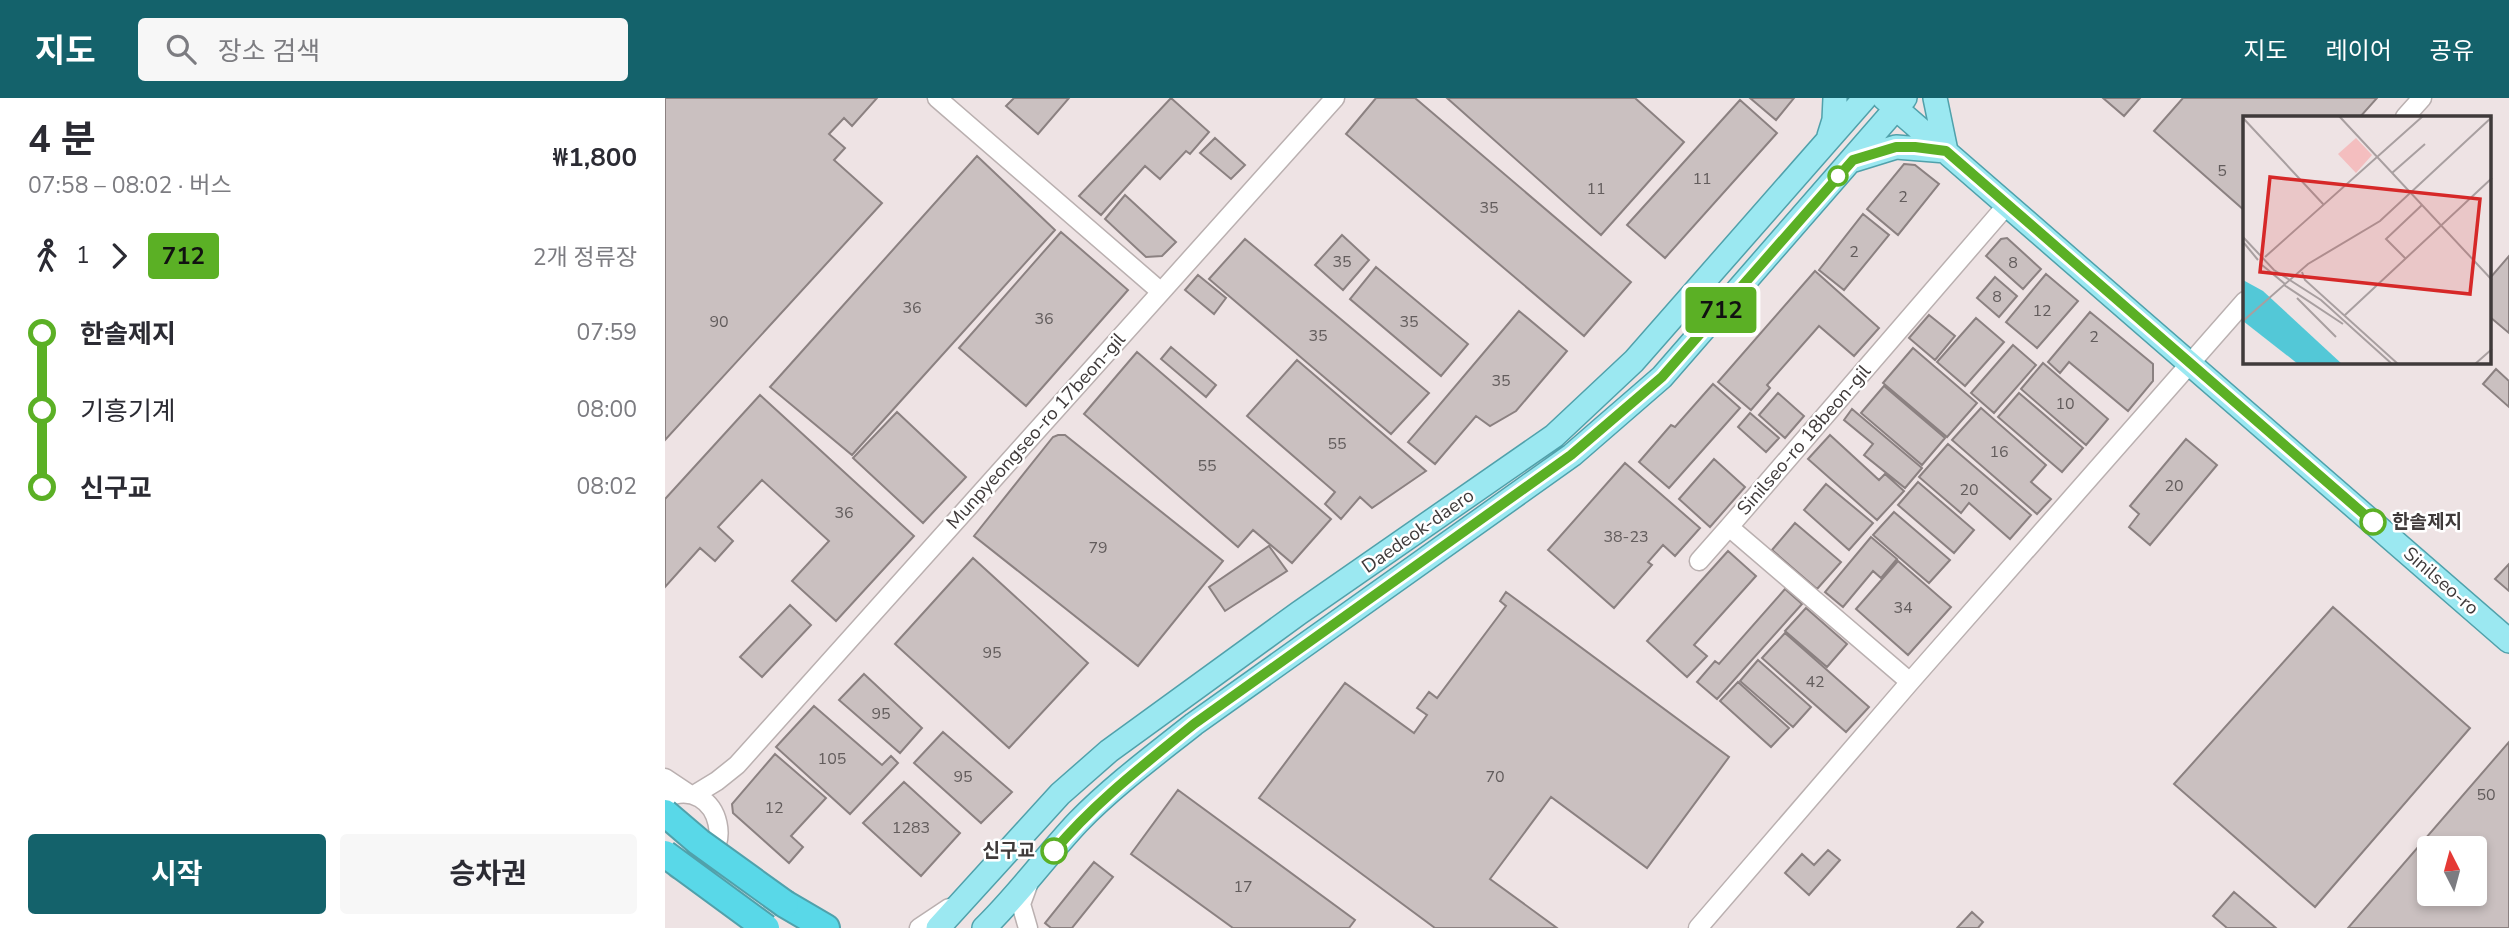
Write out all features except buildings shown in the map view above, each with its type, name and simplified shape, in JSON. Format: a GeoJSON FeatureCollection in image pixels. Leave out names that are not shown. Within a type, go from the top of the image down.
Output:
{"type":"FeatureCollection","features":[{"type":"Feature","properties":{"kind":"highway"},"geometry":{"type":"LineString","coordinates":[[665,798],[699,842],[785,904],[826,928]]}},
{"type":"Feature","properties":{"kind":"highway"},"geometry":{"type":"LineString","coordinates":[[668,863],[766,928]]}},
{"type":"Feature","properties":{"kind":"main road"},"geometry":{"type":"LineString","coordinates":[[1829,137],[1834,120],[1835,98]]}},
{"type":"Feature","properties":{"kind":"main road","name":"Daedeok-daero"},"geometry":{"type":"LineString","coordinates":[[938,928],[1060,794],[1109,751],[1299,612],[1554,436],[1634,360],[1865,98]]}},
{"type":"Feature","properties":{"kind":"main road"},"geometry":{"type":"LineString","coordinates":[[1853,160],[1896,147],[1946,151],[1935,98]]}},
{"type":"Feature","properties":{"kind":"main road","name":"Daedeok-daero"},"geometry":{"type":"LineString","coordinates":[[984,928],[1078,822],[1146,762],[1194,724],[1571,455],[1662,377],[1853,160],[1895,102]]}},
{"type":"Feature","properties":{"kind":"main road","name":"Sinilseo-ro"},"geometry":{"type":"LineString","coordinates":[[1895,102],[2006,206],[2191,363],[2509,641]]}},
{"type":"Feature","properties":{"kind":"street"},"geometry":{"type":"LineString","coordinates":[[937,98],[1160,292]]}},
{"type":"Feature","properties":{"kind":"street","name":"Munpyeongseo-ro 17beon-gil"},"geometry":{"type":"LineString","coordinates":[[737,765],[1335,98]]}},
{"type":"Feature","properties":{"kind":"street"},"geometry":{"type":"LineString","coordinates":[[2407,116],[2422,98]]}},
{"type":"Feature","properties":{"kind":"street","name":"Sinilseo-ro 18beon-gil"},"geometry":{"type":"LineString","coordinates":[[1910,682],[1729,527],[2006,206]]}},
{"type":"Feature","properties":{"kind":"street"},"geometry":{"type":"LineString","coordinates":[[1698,928],[2243,303]]}},
{"type":"Feature","properties":{"kind":"street"},"geometry":{"type":"LineString","coordinates":[[1699,561],[1729,527]]}},
{"type":"Feature","properties":{"kind":"street"},"geometry":{"type":"LineString","coordinates":[[665,798],[692,794],[717,782],[737,765]]}},
{"type":"Feature","properties":{"kind":"street"},"geometry":{"type":"LineString","coordinates":[[668,863],[688,869],[701,864],[710,856],[719,832],[714,812],[716,801],[737,765]]}},
{"type":"Feature","properties":{"kind":"street"},"geometry":{"type":"LineString","coordinates":[[665,778],[704,801],[714,812]]}},
{"type":"Feature","properties":{"kind":"street"},"geometry":{"type":"LineString","coordinates":[[717,841],[720,853],[736,876],[809,928]]}},
{"type":"Feature","properties":{"kind":"street"},"geometry":{"type":"LineString","coordinates":[[668,863],[755,928]]}},
{"type":"Feature","properties":{"kind":"street"},"geometry":{"type":"LineString","coordinates":[[1028,928],[1021,904],[1031,878]]}},
{"type":"Feature","properties":{"kind":"street"},"geometry":{"type":"LineString","coordinates":[[919,928],[972,893]]}},
{"type":"Feature","properties":{"kind":"bus line","name":"712"},"geometry":{"type":"LineString","coordinates":[[1054,851],[1078,822],[1194,724],[1571,455],[1662,377],[1853,160],[1896,147],[1946,151],[2006,206],[2373,522]]}},
{"type":"Feature","properties":{"kind":"place","name":"한솔제지"},"geometry":{"type":"Point","coordinates":[2373,522]}},
{"type":"Feature","properties":{"kind":"place","name":"신구교"},"geometry":{"type":"Point","coordinates":[1054,851]}}]}
